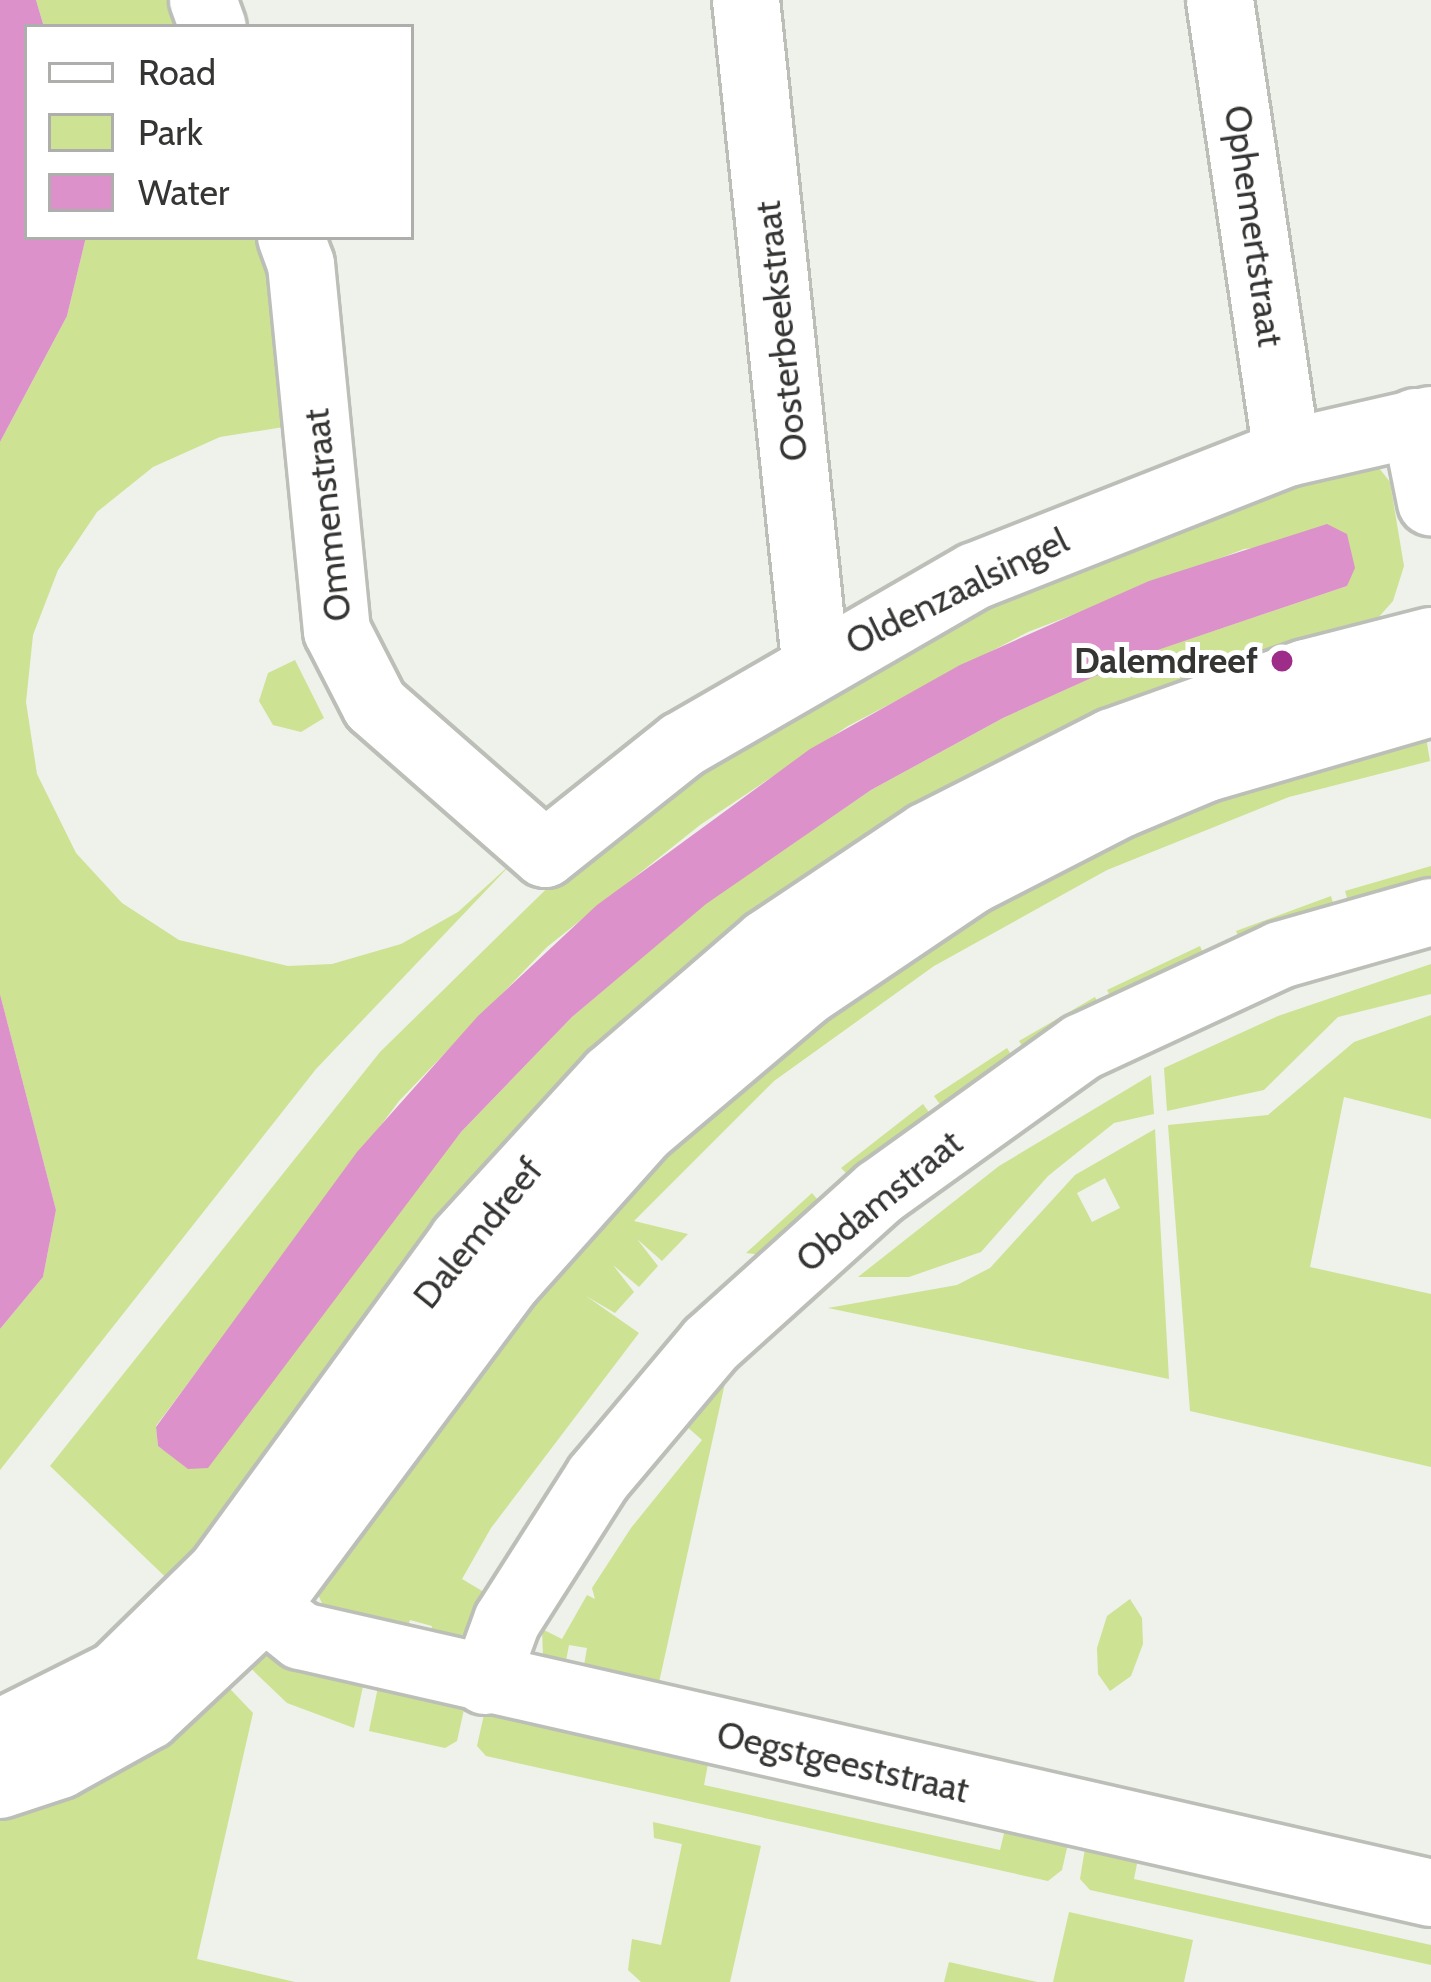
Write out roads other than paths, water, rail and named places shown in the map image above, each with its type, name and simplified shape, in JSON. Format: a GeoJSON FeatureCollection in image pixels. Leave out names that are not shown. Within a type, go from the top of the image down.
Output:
{"type":"FeatureCollection","features":[{"type":"Feature","properties":{"kind":"street","name":"Oosterbeekstraat"},"geometry":{"type":"LineString","coordinates":[[746,0],[815,661]]}},
{"type":"Feature","properties":{"kind":"street","name":"Ophemertstraat"},"geometry":{"type":"LineString","coordinates":[[1220,0],[1287,453]]}},
{"type":"Feature","properties":{"kind":"street","name":"Ommenstraat"},"geometry":{"type":"LineString","coordinates":[[292,240],[301,264],[337,631],[375,705],[545,854]]}},
{"type":"Feature","properties":{"kind":"street","name":"Oldenzaalsingel"},"geometry":{"type":"LineString","coordinates":[[545,854],[682,745],[815,661],[975,576],[1287,453],[1423,421],[1431,502]]}},
{"type":"Feature","properties":{"kind":"street","name":"Dalemdreef"},"geometry":{"type":"LineString","coordinates":[[0,1733],[116,1675],[242,1590],[461,1241],[612,1077],[766,943],[926,836],[1112,742],[1306,674],[1431,641]]}},
{"type":"Feature","properties":{"kind":"street","name":"Dalemdreef"},"geometry":{"type":"LineString","coordinates":[[0,1785],[60,1765],[148,1716],[242,1590],[643,1130],[805,993],[971,881],[1121,804],[1207,768],[1431,703]]}},
{"type":"Feature","properties":{"kind":"street","name":"Obdamstraat"},"geometry":{"type":"LineString","coordinates":[[485,1681],[507,1621],[598,1478],[711,1344],[880,1192],[1082,1047],[1280,955],[1431,912]]}},
{"type":"Feature","properties":{"kind":"street","name":"Oegstgeeststraat"},"geometry":{"type":"LineString","coordinates":[[242,1590],[301,1636],[1431,1893]]}},
{"type":"Feature","properties":{"kind":"water"},"geometry":{"type":"Polygon","coordinates":[[[0,0],[36,0],[43,24],[24,24],[24,240],[85,240],[67,316],[0,442],[0,0]]]}},
{"type":"Feature","properties":{"kind":"water"},"geometry":{"type":"Polygon","coordinates":[[[1327,524],[1347,534],[1355,568],[1347,586],[1140,656],[1003,718],[871,790],[706,904],[572,1017],[461,1132],[208,1468],[188,1469],[158,1446],[156,1427],[357,1152],[478,1016],[597,905],[810,749],[960,665],[1149,581],[1327,524]]]}},
{"type":"Feature","properties":{"kind":"water"},"geometry":{"type":"Polygon","coordinates":[[[0,994],[56,1210],[43,1277],[0,1329],[0,994]]]}},
{"type":"Feature","properties":{"kind":"place","name":"Dalemdreef"},"geometry":{"type":"Point","coordinates":[1282,661]}}]}
